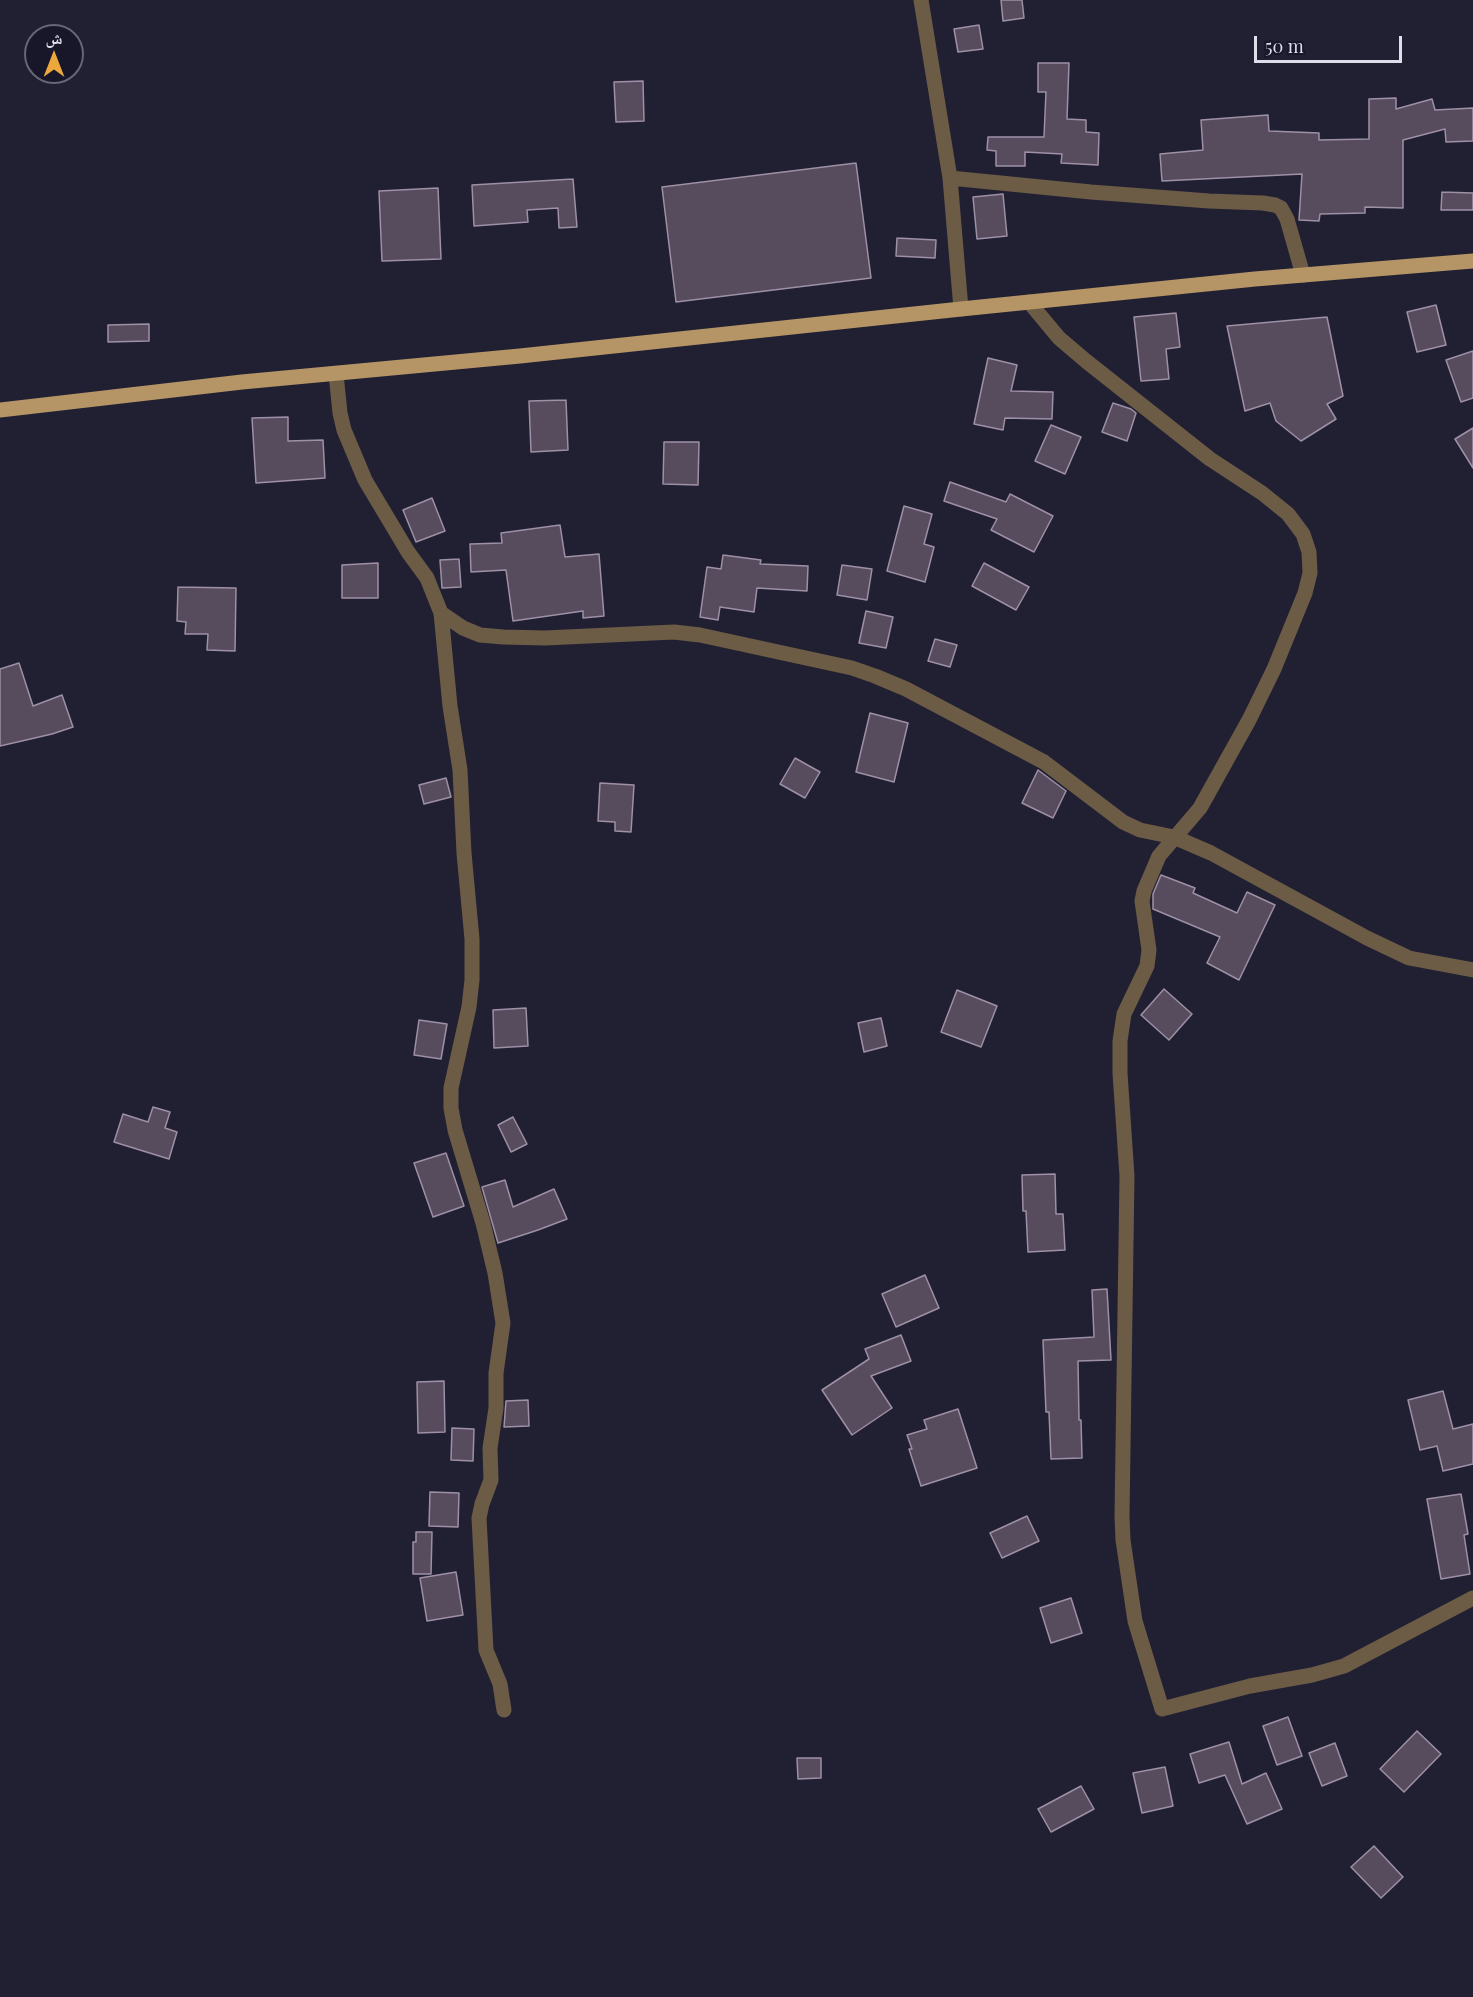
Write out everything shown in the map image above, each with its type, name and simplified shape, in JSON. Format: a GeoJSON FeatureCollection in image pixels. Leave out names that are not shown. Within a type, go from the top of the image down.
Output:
{"type":"FeatureCollection","features":[{"type":"Feature","properties":{"kind":"main road"},"geometry":{"type":"LineString","coordinates":[[0,410],[1029,302],[1473,261]]}},
{"type":"Feature","properties":{"kind":"street"},"geometry":{"type":"LineString","coordinates":[[921,0],[950,178],[962,309]]}},
{"type":"Feature","properties":{"kind":"street"},"geometry":{"type":"LineString","coordinates":[[950,178],[1091,192],[1263,203],[1275,206],[1281,208],[1287,219],[1303,275]]}},
{"type":"Feature","properties":{"kind":"street"},"geometry":{"type":"LineString","coordinates":[[1029,302],[1059,338],[1086,361],[1210,459],[1262,493],[1288,514],[1303,534],[1310,552],[1310,573],[1305,594],[1269,680],[1217,780],[1200,808],[1160,856],[1144,891],[1142,901],[1149,950],[1147,966],[1124,1014],[1120,1041],[1127,1176],[1123,1540],[1135,1621],[1162,1709],[1250,1686],[1312,1675],[1344,1666],[1473,1598]]}},
{"type":"Feature","properties":{"kind":"street"},"geometry":{"type":"LineString","coordinates":[[336,374],[344,430],[365,480],[427,578],[441,613],[450,706],[460,770],[464,853],[472,939],[471,989],[451,1088],[451,1108],[455,1130],[483,1223],[495,1273],[502,1323],[496,1373],[496,1408],[490,1448],[491,1480],[479,1518],[486,1650],[500,1684],[504,1710]]}},
{"type":"Feature","properties":{"kind":"street"},"geometry":{"type":"LineString","coordinates":[[441,613],[463,628],[480,635],[545,638],[674,632],[733,641],[852,668],[906,689],[1044,762],[1123,822],[1140,830],[1174,837],[1211,853],[1367,938],[1409,958],[1473,970]]}},
{"type":"Feature","properties":{"kind":"building"},"geometry":{"type":"Polygon","coordinates":[[[1001,0],[1022,0],[1024,18],[1003,21],[1001,0]]]}},
{"type":"Feature","properties":{"kind":"building"},"geometry":{"type":"Polygon","coordinates":[[[979,25],[983,49],[958,52],[954,29],[979,25]]]}},
{"type":"Feature","properties":{"kind":"building"},"geometry":{"type":"Polygon","coordinates":[[[1038,63],[1069,63],[1067,119],[1086,120],[1086,132],[1099,133],[1098,165],[1061,163],[1062,154],[1025,152],[1025,166],[996,166],[996,151],[987,150],[988,137],[1044,137],[1046,92],[1038,92],[1038,63]]]}},
{"type":"Feature","properties":{"kind":"building"},"geometry":{"type":"Polygon","coordinates":[[[643,81],[644,121],[616,122],[614,82],[643,81]]]}},
{"type":"Feature","properties":{"kind":"building"},"geometry":{"type":"Polygon","coordinates":[[[1396,98],[1396,109],[1432,99],[1435,110],[1473,108],[1473,141],[1446,142],[1445,129],[1403,140],[1403,208],[1365,207],[1365,213],[1320,214],[1319,221],[1299,220],[1302,174],[1162,181],[1160,154],[1203,150],[1201,120],[1268,115],[1269,131],[1319,133],[1319,140],[1369,139],[1369,99],[1396,98]]]}},
{"type":"Feature","properties":{"kind":"building"},"geometry":{"type":"Polygon","coordinates":[[[856,163],[871,278],[676,302],[662,187],[856,163]]]}},
{"type":"Feature","properties":{"kind":"building"},"geometry":{"type":"Polygon","coordinates":[[[573,179],[577,227],[559,228],[558,208],[527,210],[528,222],[474,226],[472,185],[573,179]]]}},
{"type":"Feature","properties":{"kind":"building"},"geometry":{"type":"Polygon","coordinates":[[[438,188],[441,259],[382,261],[379,191],[438,188]]]}},
{"type":"Feature","properties":{"kind":"building"},"geometry":{"type":"Polygon","coordinates":[[[1442,192],[1473,193],[1473,210],[1441,210],[1442,192]]]}},
{"type":"Feature","properties":{"kind":"building"},"geometry":{"type":"Polygon","coordinates":[[[1003,194],[1007,236],[977,239],[973,197],[1003,194]]]}},
{"type":"Feature","properties":{"kind":"building"},"geometry":{"type":"Polygon","coordinates":[[[897,238],[936,240],[935,258],[896,256],[897,238]]]}},
{"type":"Feature","properties":{"kind":"building"},"geometry":{"type":"Polygon","coordinates":[[[1436,305],[1446,345],[1417,352],[1407,312],[1436,305]]]}},
{"type":"Feature","properties":{"kind":"building"},"geometry":{"type":"Polygon","coordinates":[[[1176,313],[1180,347],[1166,349],[1169,379],[1141,381],[1134,317],[1176,313]]]}},
{"type":"Feature","properties":{"kind":"building"},"geometry":{"type":"Polygon","coordinates":[[[1327,317],[1343,396],[1327,404],[1336,419],[1301,441],[1276,421],[1270,403],[1245,411],[1227,326],[1327,317]]]}},
{"type":"Feature","properties":{"kind":"building"},"geometry":{"type":"Polygon","coordinates":[[[149,324],[149,341],[108,342],[108,325],[149,324]]]}},
{"type":"Feature","properties":{"kind":"building"},"geometry":{"type":"Polygon","coordinates":[[[1473,351],[1473,398],[1461,402],[1446,360],[1473,351]]]}},
{"type":"Feature","properties":{"kind":"building"},"geometry":{"type":"Polygon","coordinates":[[[988,358],[1017,365],[1011,391],[1053,392],[1052,419],[1005,418],[1003,430],[974,424],[988,358]]]}},
{"type":"Feature","properties":{"kind":"building"},"geometry":{"type":"Polygon","coordinates":[[[566,400],[568,450],[531,452],[529,401],[566,400]]]}},
{"type":"Feature","properties":{"kind":"building"},"geometry":{"type":"Polygon","coordinates":[[[1113,403],[1136,413],[1127,441],[1102,432],[1113,403]]]}},
{"type":"Feature","properties":{"kind":"building"},"geometry":{"type":"Polygon","coordinates":[[[288,417],[288,441],[323,440],[325,478],[256,483],[252,418],[288,417]]]}},
{"type":"Feature","properties":{"kind":"building"},"geometry":{"type":"Polygon","coordinates":[[[1051,425],[1081,437],[1065,474],[1035,461],[1051,425]]]}},
{"type":"Feature","properties":{"kind":"building"},"geometry":{"type":"Polygon","coordinates":[[[1473,428],[1473,468],[1455,439],[1473,428]]]}},
{"type":"Feature","properties":{"kind":"building"},"geometry":{"type":"Polygon","coordinates":[[[664,442],[699,442],[698,485],[663,484],[664,442]]]}},
{"type":"Feature","properties":{"kind":"building"},"geometry":{"type":"Polygon","coordinates":[[[950,482],[1006,502],[1010,494],[1053,516],[1034,552],[991,530],[997,519],[944,501],[950,482]]]}},
{"type":"Feature","properties":{"kind":"building"},"geometry":{"type":"Polygon","coordinates":[[[432,498],[445,531],[416,542],[403,510],[432,498]]]}},
{"type":"Feature","properties":{"kind":"building"},"geometry":{"type":"Polygon","coordinates":[[[904,506],[932,514],[924,544],[934,547],[925,582],[887,571],[904,506]]]}},
{"type":"Feature","properties":{"kind":"building"},"geometry":{"type":"Polygon","coordinates":[[[560,525],[565,557],[599,554],[604,616],[583,618],[583,611],[513,621],[506,570],[471,572],[470,544],[502,543],[501,533],[560,525]]]}},
{"type":"Feature","properties":{"kind":"building"},"geometry":{"type":"Polygon","coordinates":[[[723,555],[761,560],[760,564],[808,566],[807,591],[757,588],[754,612],[720,607],[718,620],[700,617],[707,567],[721,569],[723,555]]]}},
{"type":"Feature","properties":{"kind":"building"},"geometry":{"type":"Polygon","coordinates":[[[459,559],[461,587],[442,588],[440,560],[459,559]]]}},
{"type":"Feature","properties":{"kind":"building"},"geometry":{"type":"Polygon","coordinates":[[[378,563],[378,598],[342,598],[342,565],[378,563]]]}},
{"type":"Feature","properties":{"kind":"building"},"geometry":{"type":"Polygon","coordinates":[[[984,563],[1029,587],[1016,610],[972,586],[984,563]]]}},
{"type":"Feature","properties":{"kind":"building"},"geometry":{"type":"Polygon","coordinates":[[[842,565],[872,569],[867,600],[837,595],[842,565]]]}},
{"type":"Feature","properties":{"kind":"building"},"geometry":{"type":"Polygon","coordinates":[[[178,587],[236,588],[235,651],[207,650],[208,634],[185,634],[186,622],[177,621],[178,587]]]}},
{"type":"Feature","properties":{"kind":"building"},"geometry":{"type":"Polygon","coordinates":[[[866,611],[893,617],[886,648],[859,643],[866,611]]]}},
{"type":"Feature","properties":{"kind":"building"},"geometry":{"type":"Polygon","coordinates":[[[935,639],[957,645],[950,667],[928,661],[935,639]]]}},
{"type":"Feature","properties":{"kind":"building"},"geometry":{"type":"Polygon","coordinates":[[[19,663],[33,706],[62,695],[73,727],[0,746],[0,669],[19,663]]]}},
{"type":"Feature","properties":{"kind":"building"},"geometry":{"type":"Polygon","coordinates":[[[870,713],[908,723],[894,782],[856,772],[870,713]]]}},
{"type":"Feature","properties":{"kind":"building"},"geometry":{"type":"Polygon","coordinates":[[[795,758],[820,772],[805,798],[780,784],[795,758]]]}},
{"type":"Feature","properties":{"kind":"building"},"geometry":{"type":"Polygon","coordinates":[[[1038,770],[1066,791],[1053,818],[1022,803],[1038,770]]]}},
{"type":"Feature","properties":{"kind":"building"},"geometry":{"type":"Polygon","coordinates":[[[446,778],[451,797],[424,804],[419,785],[446,778]]]}},
{"type":"Feature","properties":{"kind":"building"},"geometry":{"type":"Polygon","coordinates":[[[600,783],[634,785],[631,832],[615,831],[615,822],[598,821],[600,783]]]}},
{"type":"Feature","properties":{"kind":"building"},"geometry":{"type":"Polygon","coordinates":[[[1161,875],[1195,888],[1193,893],[1237,913],[1247,892],[1275,905],[1239,980],[1207,963],[1220,937],[1153,909],[1153,894],[1161,875]]]}},
{"type":"Feature","properties":{"kind":"building"},"geometry":{"type":"Polygon","coordinates":[[[1164,989],[1192,1014],[1169,1040],[1141,1015],[1164,989]]]}},
{"type":"Feature","properties":{"kind":"building"},"geometry":{"type":"Polygon","coordinates":[[[957,990],[997,1006],[981,1047],[941,1032],[957,990]]]}},
{"type":"Feature","properties":{"kind":"building"},"geometry":{"type":"Polygon","coordinates":[[[526,1008],[528,1046],[494,1048],[493,1010],[526,1008]]]}},
{"type":"Feature","properties":{"kind":"building"},"geometry":{"type":"Polygon","coordinates":[[[881,1018],[887,1046],[864,1052],[858,1023],[881,1018]]]}},
{"type":"Feature","properties":{"kind":"building"},"geometry":{"type":"Polygon","coordinates":[[[419,1020],[447,1024],[441,1059],[414,1055],[419,1020]]]}},
{"type":"Feature","properties":{"kind":"building"},"geometry":{"type":"Polygon","coordinates":[[[153,1107],[170,1112],[165,1128],[177,1132],[169,1159],[114,1142],[123,1114],[148,1122],[153,1107]]]}},
{"type":"Feature","properties":{"kind":"building"},"geometry":{"type":"Polygon","coordinates":[[[513,1117],[527,1144],[511,1152],[498,1125],[513,1117]]]}},
{"type":"Feature","properties":{"kind":"building"},"geometry":{"type":"Polygon","coordinates":[[[446,1153],[464,1206],[433,1217],[414,1163],[446,1153]]]}},
{"type":"Feature","properties":{"kind":"building"},"geometry":{"type":"Polygon","coordinates":[[[1055,1174],[1056,1214],[1063,1214],[1065,1250],[1028,1252],[1022,1175],[1055,1174]]]}},
{"type":"Feature","properties":{"kind":"building"},"geometry":{"type":"Polygon","coordinates":[[[505,1180],[513,1207],[554,1189],[567,1219],[498,1243],[482,1187],[505,1180]]]}},
{"type":"Feature","properties":{"kind":"building"},"geometry":{"type":"Polygon","coordinates":[[[925,1275],[939,1308],[896,1327],[882,1294],[925,1275]]]}},
{"type":"Feature","properties":{"kind":"building"},"geometry":{"type":"Polygon","coordinates":[[[1107,1289],[1111,1360],[1078,1361],[1082,1458],[1051,1459],[1049,1412],[1046,1412],[1043,1340],[1094,1337],[1092,1290],[1107,1289]]]}},
{"type":"Feature","properties":{"kind":"building"},"geometry":{"type":"Polygon","coordinates":[[[901,1335],[911,1361],[871,1376],[892,1408],[852,1435],[822,1390],[869,1359],[865,1349],[901,1335]]]}},
{"type":"Feature","properties":{"kind":"building"},"geometry":{"type":"Polygon","coordinates":[[[444,1381],[445,1432],[418,1433],[417,1382],[444,1381]]]}},
{"type":"Feature","properties":{"kind":"building"},"geometry":{"type":"Polygon","coordinates":[[[1443,1391],[1453,1429],[1473,1424],[1473,1464],[1443,1471],[1437,1446],[1420,1450],[1408,1400],[1443,1391]]]}},
{"type":"Feature","properties":{"kind":"building"},"geometry":{"type":"Polygon","coordinates":[[[528,1400],[529,1426],[504,1427],[506,1401],[528,1400]]]}},
{"type":"Feature","properties":{"kind":"building"},"geometry":{"type":"Polygon","coordinates":[[[958,1409],[977,1468],[921,1486],[907,1435],[927,1429],[924,1420],[958,1409]]]}},
{"type":"Feature","properties":{"kind":"building"},"geometry":{"type":"Polygon","coordinates":[[[452,1428],[474,1429],[473,1461],[451,1460],[452,1428]]]}},
{"type":"Feature","properties":{"kind":"building"},"geometry":{"type":"Polygon","coordinates":[[[430,1492],[459,1493],[458,1527],[429,1526],[430,1492]]]}},
{"type":"Feature","properties":{"kind":"building"},"geometry":{"type":"Polygon","coordinates":[[[1461,1494],[1468,1534],[1464,1535],[1470,1574],[1441,1579],[1427,1499],[1461,1494]]]}},
{"type":"Feature","properties":{"kind":"building"},"geometry":{"type":"Polygon","coordinates":[[[1027,1516],[1039,1541],[1002,1558],[990,1533],[1027,1516]]]}},
{"type":"Feature","properties":{"kind":"building"},"geometry":{"type":"Polygon","coordinates":[[[416,1532],[432,1532],[431,1574],[413,1574],[413,1542],[416,1542],[416,1532]]]}},
{"type":"Feature","properties":{"kind":"building"},"geometry":{"type":"Polygon","coordinates":[[[456,1572],[463,1615],[427,1621],[420,1578],[456,1572]]]}},
{"type":"Feature","properties":{"kind":"building"},"geometry":{"type":"Polygon","coordinates":[[[1071,1598],[1082,1633],[1051,1643],[1040,1608],[1071,1598]]]}},
{"type":"Feature","properties":{"kind":"building"},"geometry":{"type":"Polygon","coordinates":[[[1288,1717],[1302,1756],[1277,1765],[1263,1726],[1288,1717]]]}},
{"type":"Feature","properties":{"kind":"building"},"geometry":{"type":"Polygon","coordinates":[[[1417,1731],[1441,1754],[1404,1792],[1380,1769],[1417,1731]]]}},
{"type":"Feature","properties":{"kind":"building"},"geometry":{"type":"Polygon","coordinates":[[[1229,1742],[1242,1784],[1266,1773],[1282,1809],[1247,1824],[1225,1775],[1199,1783],[1190,1754],[1229,1742]]]}},
{"type":"Feature","properties":{"kind":"building"},"geometry":{"type":"Polygon","coordinates":[[[1335,1743],[1347,1776],[1322,1786],[1309,1753],[1335,1743]]]}},
{"type":"Feature","properties":{"kind":"building"},"geometry":{"type":"Polygon","coordinates":[[[797,1758],[821,1758],[821,1778],[798,1779],[797,1758]]]}},
{"type":"Feature","properties":{"kind":"building"},"geometry":{"type":"Polygon","coordinates":[[[1165,1767],[1173,1806],[1142,1813],[1133,1773],[1165,1767]]]}},
{"type":"Feature","properties":{"kind":"building"},"geometry":{"type":"Polygon","coordinates":[[[1081,1786],[1094,1809],[1051,1832],[1038,1809],[1081,1786]]]}},
{"type":"Feature","properties":{"kind":"building"},"geometry":{"type":"Polygon","coordinates":[[[1374,1846],[1403,1877],[1381,1898],[1351,1867],[1374,1846]]]}}]}
